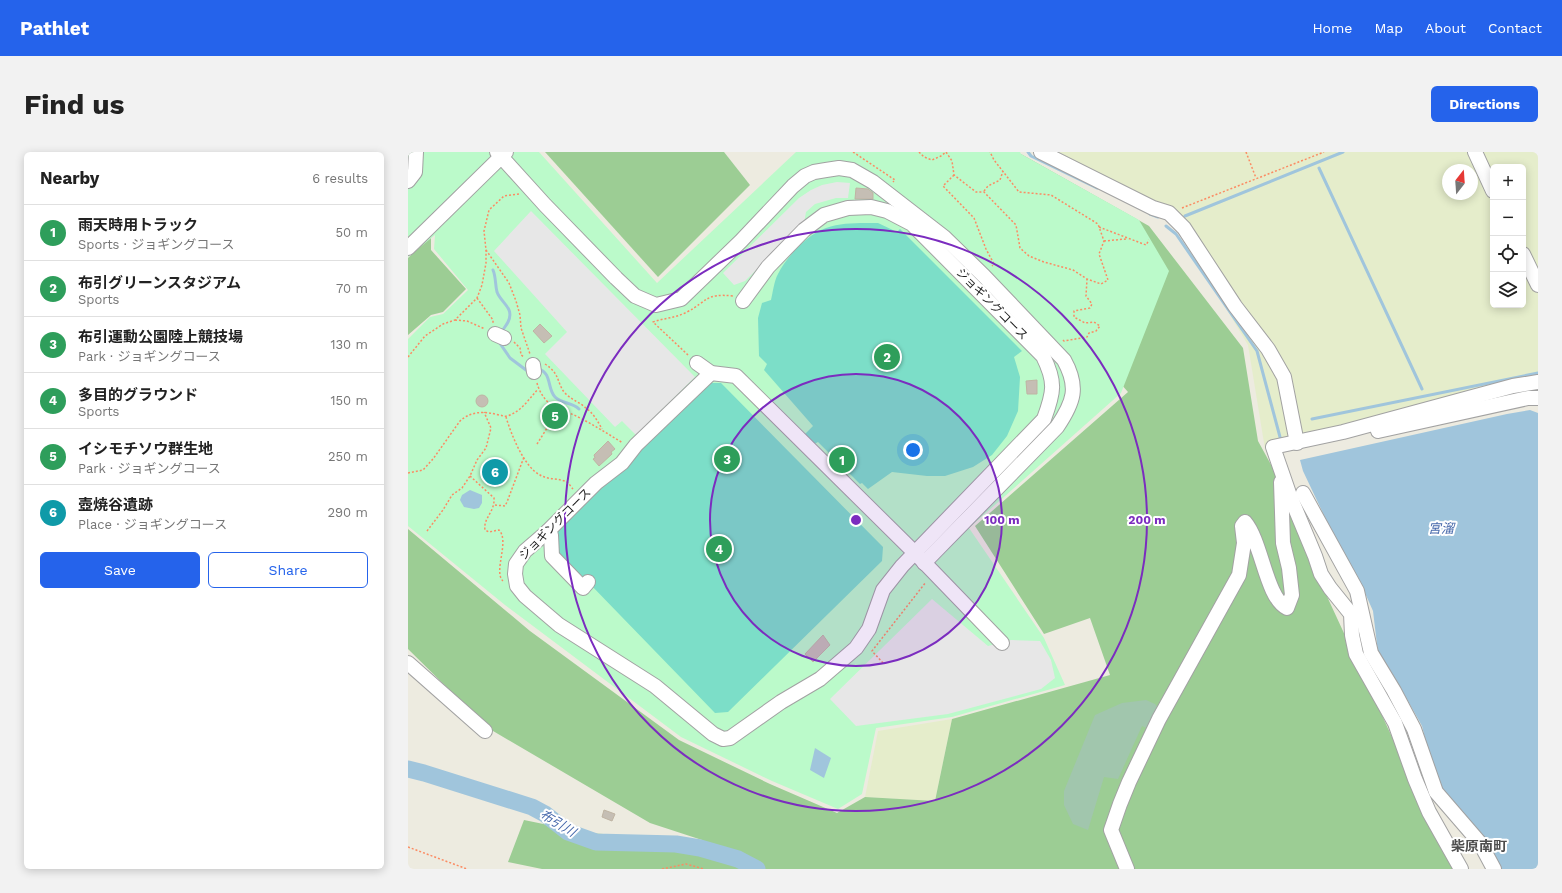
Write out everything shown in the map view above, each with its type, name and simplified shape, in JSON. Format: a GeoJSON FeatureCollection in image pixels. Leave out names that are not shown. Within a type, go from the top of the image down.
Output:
{"type":"FeatureCollection","features":[{"type":"Feature","properties":{"kind":"street"},"geometry":{"type":"LineString","coordinates":[[408,181],[415,172],[416,152]]}},
{"type":"Feature","properties":{"kind":"street"},"geometry":{"type":"LineString","coordinates":[[1041,152],[1153,208],[1169,213],[1184,228],[1235,306],[1268,349],[1284,378],[1293,447]]}},
{"type":"Feature","properties":{"kind":"street"},"geometry":{"type":"LineString","coordinates":[[1475,152],[1490,184]]}},
{"type":"Feature","properties":{"kind":"street"},"geometry":{"type":"LineString","coordinates":[[408,248],[501,154],[569,230],[616,278],[635,296],[656,305],[681,300],[804,176],[814,172],[839,168],[852,170],[863,176],[900,202],[944,237],[984,276],[1064,360],[1070,373],[1073,390],[1070,406],[1057,427],[924,562]]}},
{"type":"Feature","properties":{"kind":"street","name":"ジョギングコース"},"geometry":{"type":"LineString","coordinates":[[711,373],[636,445],[622,463],[596,483],[547,532],[525,551],[516,564],[515,574],[517,586],[525,596],[559,625],[655,686],[713,734],[722,739],[730,738],[781,702],[820,679],[856,648],[869,629],[883,590],[902,566],[924,562],[1044,419],[1053,387],[1051,372],[1043,356],[912,224],[887,211],[871,208],[848,208],[824,215],[804,230],[768,267],[743,301]]}},
{"type":"Feature","properties":{"kind":"street"},"geometry":{"type":"LineString","coordinates":[[1526,260],[1538,285]]}},
{"type":"Feature","properties":{"kind":"street"},"geometry":{"type":"LineString","coordinates":[[697,363],[711,373],[736,376],[924,562],[1002,643]]}},
{"type":"Feature","properties":{"kind":"street"},"geometry":{"type":"LineString","coordinates":[[1293,447],[1513,386],[1538,382]]}},
{"type":"Feature","properties":{"kind":"street"},"geometry":{"type":"LineString","coordinates":[[1461,869],[1430,812],[1415,779],[1394,723],[1356,654],[1352,635],[1351,614],[1321,574],[1290,496],[1281,466],[1273,447],[1293,447],[1528,398],[1538,398]]}},
{"type":"Feature","properties":{"kind":"street"},"geometry":{"type":"LineString","coordinates":[[1127,869],[1111,830],[1120,804],[1159,719],[1239,575],[1244,543],[1242,526],[1245,522],[1251,529],[1268,578],[1281,605],[1287,608],[1292,595],[1289,568],[1283,543],[1281,466]]}},
{"type":"Feature","properties":{"kind":"street"},"geometry":{"type":"LineString","coordinates":[[1303,492],[1357,591],[1371,653],[1394,691],[1414,729],[1436,792],[1480,843],[1494,869]]}},
{"type":"Feature","properties":{"kind":"street"},"geometry":{"type":"LineString","coordinates":[[547,532],[551,535],[552,556],[583,588],[588,582]]}},
{"type":"Feature","properties":{"kind":"street"},"geometry":{"type":"LineString","coordinates":[[408,663],[485,731]]}},
{"type":"Feature","properties":{"kind":"path"},"geometry":{"type":"LineString","coordinates":[[853,152],[895,180],[891,185]]}},
{"type":"Feature","properties":{"kind":"path"},"geometry":{"type":"LineString","coordinates":[[919,152],[924,157],[932,160],[946,152],[952,161],[954,175],[976,192],[984,192],[1016,225],[1020,248],[1029,256],[1073,270],[1087,279],[1101,284],[1108,280],[1099,254],[1104,241],[1098,224],[1051,196],[1019,192],[994,160],[990,152]]}},
{"type":"Feature","properties":{"kind":"path"},"geometry":{"type":"LineString","coordinates":[[1246,152],[1256,179]]}},
{"type":"Feature","properties":{"kind":"path"},"geometry":{"type":"LineString","coordinates":[[1169,213],[1324,152]]}},
{"type":"Feature","properties":{"kind":"path"},"geometry":{"type":"LineString","coordinates":[[984,192],[988,186],[1000,180],[1003,171]]}},
{"type":"Feature","properties":{"kind":"path"},"geometry":{"type":"LineString","coordinates":[[954,175],[943,186],[974,218],[986,249],[994,264],[990,268]]}},
{"type":"Feature","properties":{"kind":"path"},"geometry":{"type":"LineString","coordinates":[[455,320],[477,298],[482,285],[486,250],[484,231],[489,210],[504,196],[523,193]]}},
{"type":"Feature","properties":{"kind":"path"},"geometry":{"type":"LineString","coordinates":[[1099,227],[1146,245],[1149,240]]}},
{"type":"Feature","properties":{"kind":"path"},"geometry":{"type":"LineString","coordinates":[[1104,241],[1128,238]]}},
{"type":"Feature","properties":{"kind":"path"},"geometry":{"type":"LineString","coordinates":[[486,250],[509,283],[516,301],[521,328],[533,363]]}},
{"type":"Feature","properties":{"kind":"path"},"geometry":{"type":"LineString","coordinates":[[1064,341],[1087,337],[1089,333],[1096,331],[1100,326],[1094,322],[1085,323],[1074,317],[1074,311],[1090,308],[1092,304],[1086,296],[1087,279]]}},
{"type":"Feature","properties":{"kind":"path"},"geometry":{"type":"LineString","coordinates":[[697,363],[653,322],[686,312],[706,298],[715,296],[735,297],[743,301]]}},
{"type":"Feature","properties":{"kind":"path"},"geometry":{"type":"LineString","coordinates":[[477,298],[493,320],[492,328],[500,336]]}},
{"type":"Feature","properties":{"kind":"path"},"geometry":{"type":"LineString","coordinates":[[408,357],[425,336],[443,324],[455,320],[467,321],[514,342],[520,348],[521,355],[533,363],[552,369],[563,390],[570,399],[587,408],[598,421],[602,429]]}},
{"type":"Feature","properties":{"kind":"path"},"geometry":{"type":"LineString","coordinates":[[408,473],[422,470],[433,459],[464,417],[476,412],[484,412],[506,417],[524,406],[538,389],[549,403],[558,409],[602,429],[633,450]]}},
{"type":"Feature","properties":{"kind":"path"},"geometry":{"type":"LineString","coordinates":[[537,444],[558,409]]}},
{"type":"Feature","properties":{"kind":"path"},"geometry":{"type":"LineString","coordinates":[[427,531],[452,495],[462,488],[470,476],[477,460],[486,448],[491,428],[484,412]]}},
{"type":"Feature","properties":{"kind":"path"},"geometry":{"type":"LineString","coordinates":[[506,417],[510,432],[530,467],[539,475],[552,480],[567,482],[581,497]]}},
{"type":"Feature","properties":{"kind":"path"},"geometry":{"type":"LineString","coordinates":[[495,505],[505,506],[524,457]]}},
{"type":"Feature","properties":{"kind":"path"},"geometry":{"type":"LineString","coordinates":[[470,476],[494,498],[495,505],[484,525],[484,530],[489,532],[499,530],[502,532],[501,579],[508,585],[517,586]]}},
{"type":"Feature","properties":{"kind":"path"},"geometry":{"type":"LineString","coordinates":[[883,663],[872,651],[924,562]]}},
{"type":"Feature","properties":{"kind":"path"},"geometry":{"type":"LineString","coordinates":[[408,847],[466,869]]}},
{"type":"Feature","properties":{"kind":"path"},"geometry":{"type":"LineString","coordinates":[[662,869],[686,864],[704,869]]}},
{"type":"Feature","properties":{"kind":"green space"},"geometry":{"type":"Polygon","coordinates":[[[408,152],[539,152],[657,283],[796,152],[1020,152],[1021,154],[1139,220],[1169,271],[1121,393],[969,528],[1044,638],[1065,685],[952,717],[876,728],[862,794],[838,809],[772,781],[681,737],[505,605],[408,526],[408,339],[430,317],[443,314],[468,290],[434,249],[435,235],[408,257],[408,152]]]}},
{"type":"Feature","properties":{"kind":"green space"},"geometry":{"type":"Polygon","coordinates":[[[545,152],[724,152],[750,185],[658,277],[545,152]]]}},
{"type":"Feature","properties":{"kind":"green space"},"geometry":{"type":"Polygon","coordinates":[[[1041,152],[1538,152],[1538,382],[1275,448],[1265,449],[1248,345],[1169,213],[1041,152]]]}},
{"type":"Feature","properties":{"kind":"green space"},"geometry":{"type":"Polygon","coordinates":[[[1021,154],[1149,226],[1243,348],[1258,441],[1275,472],[1300,538],[1453,869],[542,869],[508,862],[524,820],[587,833],[702,840],[650,823],[488,728],[408,649],[408,529],[530,631],[679,740],[770,784],[837,813],[865,797],[935,801],[952,719],[1110,675],[1090,618],[1044,634],[975,526],[1128,392],[1072,328],[1021,154]]]}},
{"type":"Feature","properties":{"kind":"green space"},"geometry":{"type":"Polygon","coordinates":[[[431,237],[431,250],[466,289],[443,312],[431,315],[408,335],[408,258],[431,237]]]}},
{"type":"Feature","properties":{"kind":"green space"},"geometry":{"type":"Polygon","coordinates":[[[1146,700],[1155,704],[1160,710],[1151,730],[1142,726],[1118,779],[1104,777],[1088,830],[1073,824],[1064,805],[1064,791],[1095,715],[1122,703],[1146,700]]]}},
{"type":"Feature","properties":{"kind":"green space"},"geometry":{"type":"Polygon","coordinates":[[[952,719],[935,801],[865,797],[878,731],[952,719]]]}},
{"type":"Feature","properties":{"kind":"shaded area"},"geometry":{"type":"Polygon","coordinates":[[[837,182],[850,183],[848,198],[836,198],[815,204],[806,212],[804,223],[745,281],[734,285],[723,273],[799,198],[822,185],[837,182]]]}},
{"type":"Feature","properties":{"kind":"shaded area"},"geometry":{"type":"Polygon","coordinates":[[[531,211],[695,377],[636,435],[622,421],[615,427],[545,354],[567,332],[494,251],[531,211]]]}},
{"type":"Feature","properties":{"kind":"shaded area"},"geometry":{"type":"Polygon","coordinates":[[[852,223],[878,223],[897,232],[900,229],[1022,351],[1014,357],[1020,377],[1018,411],[1007,436],[992,455],[973,467],[945,476],[927,476],[892,472],[868,489],[862,483],[860,484],[818,442],[812,445],[802,437],[813,426],[764,370],[767,364],[759,356],[758,318],[762,303],[771,300],[778,274],[782,267],[792,253],[805,240],[819,231],[832,226],[852,223]]]}},
{"type":"Feature","properties":{"kind":"shaded area"},"geometry":{"type":"Polygon","coordinates":[[[708,383],[721,383],[883,547],[882,561],[728,712],[715,713],[556,551],[555,532],[708,383]]]}},
{"type":"Feature","properties":{"kind":"shaded area"},"geometry":{"type":"Polygon","coordinates":[[[932,599],[988,646],[1011,640],[1040,641],[1051,660],[1055,678],[1041,689],[948,714],[856,726],[830,699],[932,599]]]}},
{"type":"Feature","properties":{"kind":"water","name":"宮溜"},"geometry":{"type":"Polygon","coordinates":[[[1530,410],[1538,413],[1538,869],[1502,869],[1483,836],[1438,787],[1422,726],[1395,678],[1378,653],[1373,611],[1361,584],[1348,566],[1303,471],[1300,460],[1530,410]]]}},
{"type":"Feature","properties":{"kind":"water"},"geometry":{"type":"Polygon","coordinates":[[[470,490],[482,495],[482,503],[479,508],[474,509],[464,507],[460,500],[462,495],[470,490]]]}},
{"type":"Feature","properties":{"kind":"water"},"geometry":{"type":"Polygon","coordinates":[[[815,748],[831,758],[824,778],[810,770],[815,748]]]}},
{"type":"Feature","properties":{"kind":"building"},"geometry":{"type":"Polygon","coordinates":[[[856,188],[868,189],[873,193],[873,199],[855,199],[856,188]]]}},
{"type":"Feature","properties":{"kind":"building"},"geometry":{"type":"Polygon","coordinates":[[[540,324],[552,336],[544,343],[533,331],[540,324]]]}},
{"type":"Feature","properties":{"kind":"building"},"geometry":{"type":"Polygon","coordinates":[[[1037,380],[1037,394],[1027,394],[1026,381],[1037,380]]]}},
{"type":"Feature","properties":{"kind":"building"},"geometry":{"type":"Polygon","coordinates":[[[480,395],[484,395],[488,401],[484,407],[480,407],[476,403],[476,399],[480,395]]]}},
{"type":"Feature","properties":{"kind":"building"},"geometry":{"type":"Polygon","coordinates":[[[608,441],[615,449],[611,452],[612,454],[599,466],[593,459],[595,458],[594,455],[608,441]]]}},
{"type":"Feature","properties":{"kind":"building"},"geometry":{"type":"Polygon","coordinates":[[[823,635],[830,645],[813,662],[805,654],[823,635]]]}},
{"type":"Feature","properties":{"kind":"building"},"geometry":{"type":"Polygon","coordinates":[[[604,810],[615,814],[612,821],[602,817],[604,810]]]}},
{"type":"Feature","properties":{"kind":"waterway"},"geometry":{"type":"LineString","coordinates":[[1028,152],[1031,156],[1097,188]]}},
{"type":"Feature","properties":{"kind":"waterway"},"geometry":{"type":"LineString","coordinates":[[1185,216],[1343,152]]}},
{"type":"Feature","properties":{"kind":"waterway"},"geometry":{"type":"LineString","coordinates":[[1319,168],[1422,389]]}},
{"type":"Feature","properties":{"kind":"waterway"},"geometry":{"type":"LineString","coordinates":[[1150,214],[1158,217]]}},
{"type":"Feature","properties":{"kind":"waterway"},"geometry":{"type":"LineString","coordinates":[[1166,226],[1176,234],[1257,351],[1280,437]]}},
{"type":"Feature","properties":{"kind":"waterway"},"geometry":{"type":"LineString","coordinates":[[493,270],[497,292],[509,309],[510,313],[508,322],[501,333]]}},
{"type":"Feature","properties":{"kind":"waterway"},"geometry":{"type":"LineString","coordinates":[[499,342],[510,358],[526,370],[530,370]]}},
{"type":"Feature","properties":{"kind":"waterway"},"geometry":{"type":"LineString","coordinates":[[538,369],[547,377],[555,397],[579,409]]}},
{"type":"Feature","properties":{"kind":"waterway"},"geometry":{"type":"LineString","coordinates":[[1312,419],[1538,373]]}},
{"type":"Feature","properties":{"kind":"waterway","name":"布引川"},"geometry":{"type":"LineString","coordinates":[[408,769],[532,807],[545,814],[568,832],[596,842],[676,844],[700,848],[738,859],[757,869]]}},
{"type":"Feature","properties":{"kind":"place","name":"布引グリーンスタジアム"},"geometry":{"type":"Point","coordinates":[887,357]}},
{"type":"Feature","properties":{"kind":"place","name":"イシモチソウ群生地"},"geometry":{"type":"Point","coordinates":[555,416]}},
{"type":"Feature","properties":{"kind":"place","name":"布引運動公園陸上競技場"},"geometry":{"type":"Point","coordinates":[727,459]}},
{"type":"Feature","properties":{"kind":"place","name":"雨天時用トラック"},"geometry":{"type":"Point","coordinates":[842,460]}},
{"type":"Feature","properties":{"kind":"place","name":"壺焼谷遺跡"},"geometry":{"type":"Point","coordinates":[495,472]}},
{"type":"Feature","properties":{"kind":"place","name":"多目的グラウンド"},"geometry":{"type":"Point","coordinates":[719,549]}},
{"type":"Feature","properties":{"kind":"district","name":"柴原南町"},"geometry":{"type":"Point","coordinates":[1479,846]}}]}
